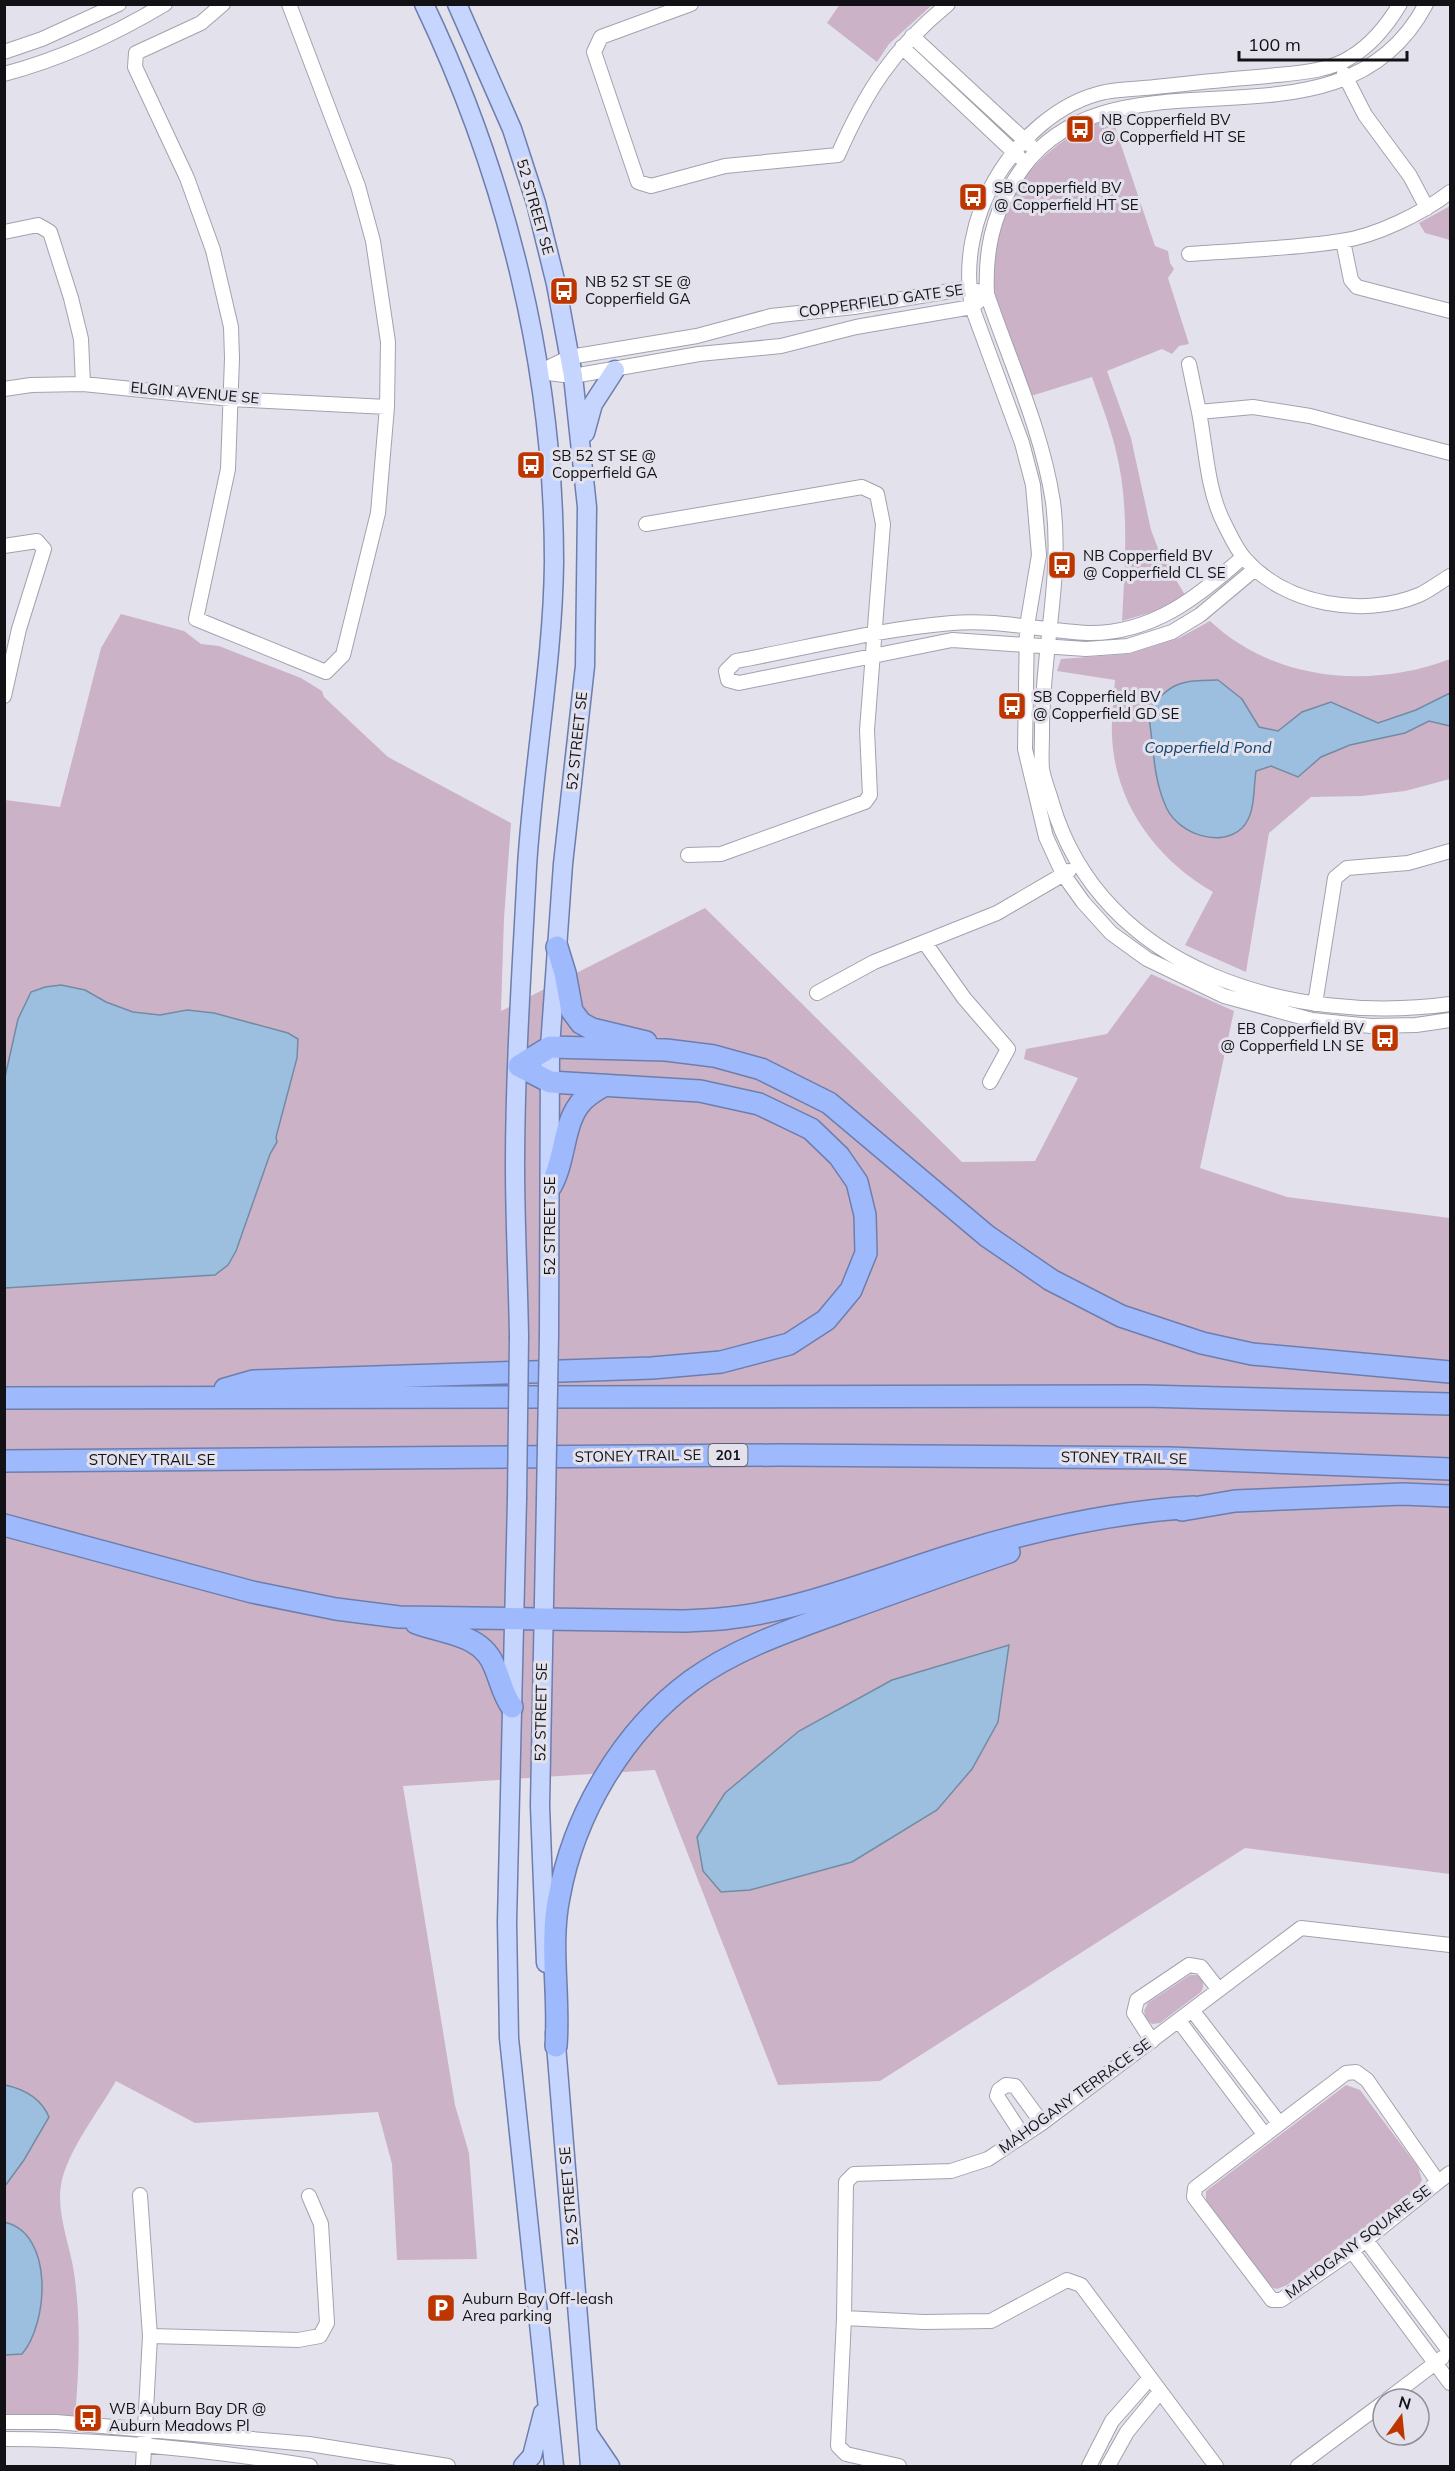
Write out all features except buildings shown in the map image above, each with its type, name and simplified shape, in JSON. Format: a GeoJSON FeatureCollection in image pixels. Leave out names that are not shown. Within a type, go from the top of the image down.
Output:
{"type":"FeatureCollection","features":[{"type":"Feature","properties":{"kind":"highway"},"geometry":{"type":"LineString","coordinates":[[557,947],[565,973],[572,1011],[581,1023],[592,1029],[636,1037],[666,1050]]}},
{"type":"Feature","properties":{"kind":"highway"},"geometry":{"type":"LineString","coordinates":[[519,1066],[550,1047],[666,1050],[714,1056],[761,1069],[821,1099],[872,1137],[987,1236],[1051,1280],[1121,1316],[1202,1343],[1252,1354],[1450,1372]]}},
{"type":"Feature","properties":{"kind":"highway"},"geometry":{"type":"LineString","coordinates":[[202,1396],[253,1381],[652,1368],[721,1362],[789,1344],[826,1320],[851,1290],[866,1253],[865,1215],[857,1182],[839,1156],[811,1129],[759,1104],[700,1091],[550,1082],[519,1066]]}},
{"type":"Feature","properties":{"kind":"highway"},"geometry":{"type":"LineString","coordinates":[[551,1186],[560,1170],[574,1114],[580,1103],[606,1085]]}},
{"type":"Feature","properties":{"kind":"highway"},"geometry":{"type":"LineString","coordinates":[[4,1398],[1144,1396],[1450,1404]]}},
{"type":"Feature","properties":{"kind":"highway","name":"STONEY TRAIL SE"},"geometry":{"type":"LineString","coordinates":[[4,1461],[780,1455],[1168,1458],[1450,1469]]}},
{"type":"Feature","properties":{"kind":"highway"},"geometry":{"type":"LineString","coordinates":[[4,1525],[252,1592],[336,1610],[399,1617],[730,1618],[784,1608],[1013,1537],[1088,1520],[1151,1510],[1235,1501],[1403,1494],[1450,1496]]}},
{"type":"Feature","properties":{"kind":"highway"},"geometry":{"type":"LineString","coordinates":[[556,2046],[559,2012],[555,1948],[558,1897],[576,1835],[603,1780],[629,1742],[691,1681],[735,1655],[781,1634],[935,1577],[1017,1550],[1194,1507]]}},
{"type":"Feature","properties":{"kind":"highway"},"geometry":{"type":"LineString","coordinates":[[399,1617],[464,1637],[486,1650],[495,1667],[504,1695],[512,1707]]}},
{"type":"Feature","properties":{"kind":"main road","name":"52 STREET SE"},"geometry":{"type":"LineString","coordinates":[[424,4],[446,51],[477,131],[519,267],[539,372],[552,476],[554,566],[528,864],[515,1164],[519,1336],[507,1922],[509,2038],[554,2466]]}},
{"type":"Feature","properties":{"kind":"main road","name":"52 STREET SE"},"geometry":{"type":"LineString","coordinates":[[457,4],[513,129],[536,203],[573,376],[582,444],[588,550],[585,666],[563,864],[550,1047],[551,1186],[540,1806],[545,1948],[556,2046],[590,2466]]}},
{"type":"Feature","properties":{"kind":"main road"},"geometry":{"type":"LineString","coordinates":[[582,444],[592,404],[615,370]]}},
{"type":"Feature","properties":{"kind":"main road"},"geometry":{"type":"LineString","coordinates":[[523,2466],[532,2456],[546,2400]]}},
{"type":"Feature","properties":{"kind":"main road"},"geometry":{"type":"LineString","coordinates":[[588,2433],[610,2466]]}},
{"type":"Feature","properties":{"kind":"street"},"geometry":{"type":"LineString","coordinates":[[4,74],[49,60],[119,31],[165,4]]}},
{"type":"Feature","properties":{"kind":"street"},"geometry":{"type":"LineString","coordinates":[[223,4],[201,23],[136,53],[135,67],[187,178],[213,250],[231,327],[228,469],[196,619],[326,672],[343,655],[378,513],[387,407],[388,342],[373,241],[358,186],[289,4]]}},
{"type":"Feature","properties":{"kind":"street"},"geometry":{"type":"LineString","coordinates":[[691,4],[601,38],[594,52],[638,182],[651,186],[725,166],[838,155],[857,111],[878,76],[912,36],[948,4]]}},
{"type":"Feature","properties":{"kind":"street"},"geometry":{"type":"LineString","coordinates":[[1400,4],[1392,18],[1368,44],[1338,64],[1293,73],[1104,92],[1067,108],[1024,139],[1013,152],[985,197],[977,220],[970,261],[969,288],[972,307],[1024,453],[1033,485],[1039,555],[1027,626],[1025,749],[1046,837],[1063,874],[1083,902],[1111,933],[1147,960],[1224,996],[1312,1020],[1359,1025],[1416,1025],[1450,1020]]}},
{"type":"Feature","properties":{"kind":"street"},"geometry":{"type":"LineString","coordinates":[[1426,4],[1404,34],[1381,57],[1347,80],[1296,92],[1112,109],[1072,124],[1036,151],[1026,162],[1003,199],[992,225],[988,250],[987,294],[1041,447],[1053,502],[1056,547],[1041,698],[1042,770],[1059,827],[1078,865],[1115,913],[1166,952],[1228,982],[1315,1004],[1371,1008],[1450,1004]]}},
{"type":"Feature","properties":{"kind":"street"},"geometry":{"type":"LineString","coordinates":[[4,52],[111,7],[119,31]]}},
{"type":"Feature","properties":{"kind":"street"},"geometry":{"type":"LineString","coordinates":[[912,36],[1036,151]]}},
{"type":"Feature","properties":{"kind":"street"},"geometry":{"type":"LineString","coordinates":[[902,47],[1026,162]]}},
{"type":"Feature","properties":{"kind":"street"},"geometry":{"type":"LineString","coordinates":[[1338,64],[1365,115],[1410,177],[1427,208]]}},
{"type":"Feature","properties":{"kind":"street"},"geometry":{"type":"LineString","coordinates":[[955,98],[966,87]]}},
{"type":"Feature","properties":{"kind":"street"},"geometry":{"type":"LineString","coordinates":[[1189,254],[1343,241],[1388,226],[1427,208],[1450,192]]}},
{"type":"Feature","properties":{"kind":"street"},"geometry":{"type":"LineString","coordinates":[[4,232],[38,225],[50,232],[72,298],[81,339],[83,384]]}},
{"type":"Feature","properties":{"kind":"street"},"geometry":{"type":"LineString","coordinates":[[1343,241],[1352,280],[1357,287],[1450,311]]}},
{"type":"Feature","properties":{"kind":"street","name":"COPPERFIELD GATE SE"},"geometry":{"type":"LineString","coordinates":[[539,372],[570,357],[698,336],[771,316],[854,307],[969,288],[987,294]]}},
{"type":"Feature","properties":{"kind":"street","name":"COPPERFIELD GATE SE"},"geometry":{"type":"LineString","coordinates":[[539,372],[573,376],[699,354],[781,346],[856,327],[972,307],[987,294]]}},
{"type":"Feature","properties":{"kind":"street"},"geometry":{"type":"LineString","coordinates":[[1189,363],[1200,412],[1213,492],[1223,521],[1243,557],[1256,569],[1288,591],[1334,605],[1372,606],[1419,595],[1450,576]]}},
{"type":"Feature","properties":{"kind":"street","name":"ELGIN AVENUE SE"},"geometry":{"type":"LineString","coordinates":[[4,389],[31,385],[83,384],[231,399],[387,407]]}},
{"type":"Feature","properties":{"kind":"street"},"geometry":{"type":"LineString","coordinates":[[1200,412],[1253,407],[1310,416],[1450,453]]}},
{"type":"Feature","properties":{"kind":"street"},"geometry":{"type":"LineString","coordinates":[[1024,453],[1041,447]]}},
{"type":"Feature","properties":{"kind":"street"},"geometry":{"type":"LineString","coordinates":[[646,524],[862,487],[877,495],[883,524],[867,730],[870,795],[865,802],[721,854],[688,855]]}},
{"type":"Feature","properties":{"kind":"street"},"geometry":{"type":"LineString","coordinates":[[4,546],[37,541],[44,549],[19,629],[4,696]]}},
{"type":"Feature","properties":{"kind":"street"},"geometry":{"type":"LineString","coordinates":[[1243,557],[1212,585],[1167,616],[1125,630],[1089,633],[1027,626],[953,623],[736,661],[726,671],[728,680],[739,683],[952,640],[1086,649],[1128,646],[1172,632],[1200,615],[1256,569]]}},
{"type":"Feature","properties":{"kind":"street"},"geometry":{"type":"LineString","coordinates":[[1315,1004],[1335,878],[1347,868],[1408,862],[1450,851]]}},
{"type":"Feature","properties":{"kind":"street"},"geometry":{"type":"LineString","coordinates":[[817,993],[874,962],[997,913],[1078,865]]}},
{"type":"Feature","properties":{"kind":"street"},"geometry":{"type":"LineString","coordinates":[[925,943],[964,998],[1008,1049],[990,1082]]}},
{"type":"Feature","properties":{"kind":"street","name":"MAHOGANY TERRACE SE"},"geometry":{"type":"LineString","coordinates":[[899,2466],[846,2454],[838,2446],[844,2318],[846,2182],[854,2174],[951,2171],[988,2159],[1042,2123],[1301,1929],[1450,1945]]}},
{"type":"Feature","properties":{"kind":"street"},"geometry":{"type":"LineString","coordinates":[[1152,2040],[1134,2013],[1137,2000],[1189,1965],[1201,1967],[1219,1990]]}},
{"type":"Feature","properties":{"kind":"street"},"geometry":{"type":"LineString","coordinates":[[1192,2010],[1279,2122]]}},
{"type":"Feature","properties":{"kind":"street"},"geometry":{"type":"LineString","coordinates":[[1179,2020],[1264,2134]]}},
{"type":"Feature","properties":{"kind":"street","name":"MAHOGANY SQUARE SE"},"geometry":{"type":"LineString","coordinates":[[1356,2072],[1366,2080],[1438,2182],[1352,2251],[1281,2300],[1272,2300],[1194,2197],[1195,2188],[1279,2122],[1346,2073],[1356,2072]]}},
{"type":"Feature","properties":{"kind":"street"},"geometry":{"type":"LineString","coordinates":[[1023,2136],[997,2096],[999,2090],[1006,2085],[1015,2086],[1042,2123]]}},
{"type":"Feature","properties":{"kind":"street"},"geometry":{"type":"LineString","coordinates":[[1438,2182],[1450,2173]]}},
{"type":"Feature","properties":{"kind":"street"},"geometry":{"type":"LineString","coordinates":[[140,2195],[150,2336],[143,2466]]}},
{"type":"Feature","properties":{"kind":"street"},"geometry":{"type":"LineString","coordinates":[[150,2336],[298,2340],[320,2336],[327,2323],[321,2224],[309,2196]]}},
{"type":"Feature","properties":{"kind":"street"},"geometry":{"type":"LineString","coordinates":[[1366,2240],[1450,2352],[1404,2387]]}},
{"type":"Feature","properties":{"kind":"street"},"geometry":{"type":"LineString","coordinates":[[1352,2251],[1450,2383]]}},
{"type":"Feature","properties":{"kind":"street"},"geometry":{"type":"LineString","coordinates":[[844,2318],[924,2322],[991,2321],[1067,2280],[1081,2284],[1159,2393],[1216,2466]]}},
{"type":"Feature","properties":{"kind":"street"},"geometry":{"type":"LineString","coordinates":[[1089,2466],[1112,2421],[1149,2379]]}},
{"type":"Feature","properties":{"kind":"street"},"geometry":{"type":"LineString","coordinates":[[1108,2466],[1127,2432],[1159,2393]]}},
{"type":"Feature","properties":{"kind":"street"},"geometry":{"type":"LineString","coordinates":[[1298,2466],[1371,2412]]}},
{"type":"Feature","properties":{"kind":"street"},"geometry":{"type":"LineString","coordinates":[[4,2422],[56,2421],[309,2444],[448,2466]]}},
{"type":"Feature","properties":{"kind":"street"},"geometry":{"type":"LineString","coordinates":[[4,2439],[54,2439],[144,2446],[226,2454],[308,2466],[309,2444]]}},
{"type":"Feature","properties":{"kind":"shaded area"},"geometry":{"type":"Polygon","coordinates":[[[840,4],[932,5],[889,44],[877,62],[827,23],[840,4]]]}},
{"type":"Feature","properties":{"kind":"shaded area"},"geometry":{"type":"Polygon","coordinates":[[[1112,118],[1155,246],[1168,251],[1170,263],[1174,269],[1168,278],[1189,344],[1179,346],[1172,354],[1162,349],[1107,371],[1131,438],[1151,530],[1159,551],[1185,595],[1156,611],[1122,621],[1125,534],[1123,490],[1113,438],[1092,377],[1031,396],[1001,318],[995,292],[993,263],[997,234],[1007,208],[1021,183],[1039,161],[1061,143],[1085,128],[1112,118]]]}},
{"type":"Feature","properties":{"kind":"shaded area"},"geometry":{"type":"Polygon","coordinates":[[[1450,206],[1450,240],[1425,233],[1419,223],[1450,206]]]}},
{"type":"Feature","properties":{"kind":"shaded area"},"geometry":{"type":"Polygon","coordinates":[[[121,614],[184,631],[201,644],[219,646],[301,678],[322,691],[324,697],[388,757],[511,823],[504,918],[501,1011],[705,908],[962,1162],[1035,1161],[1078,1078],[1024,1059],[1026,1049],[1107,1034],[1151,974],[1234,1011],[1200,1168],[1287,1197],[1450,1218],[1450,1874],[1245,1848],[880,2081],[778,2085],[655,1770],[403,1786],[455,2105],[469,2153],[477,2259],[397,2260],[392,2164],[378,2112],[195,2123],[116,2081],[84,2131],[64,2172],[61,2185],[62,2221],[77,2297],[79,2331],[75,2417],[5,2416],[5,800],[60,807],[101,648],[121,614]]]}},
{"type":"Feature","properties":{"kind":"shaded area"},"geometry":{"type":"Polygon","coordinates":[[[1210,621],[1236,641],[1264,657],[1294,668],[1325,674],[1356,676],[1388,674],[1450,659],[1450,779],[1405,791],[1362,796],[1311,797],[1269,833],[1246,972],[1185,945],[1213,892],[1192,879],[1157,846],[1130,807],[1115,761],[1112,736],[1115,680],[1057,671],[1061,659],[1129,654],[1179,638],[1210,621]]]}},
{"type":"Feature","properties":{"kind":"shaded area"},"geometry":{"type":"Polygon","coordinates":[[[1190,1975],[1197,1975],[1201,1978],[1203,1985],[1201,1992],[1160,2023],[1152,2024],[1146,2019],[1144,2011],[1148,2003],[1190,1975]]]}},
{"type":"Feature","properties":{"kind":"shaded area"},"geometry":{"type":"Polygon","coordinates":[[[1346,2085],[1360,2090],[1418,2167],[1422,2180],[1417,2189],[1287,2285],[1277,2289],[1271,2287],[1206,2202],[1206,2191],[1346,2085]]]}},
{"type":"Feature","properties":{"kind":"water","name":"Copperfield Pond"},"geometry":{"type":"Polygon","coordinates":[[[1218,680],[1242,699],[1259,727],[1278,731],[1302,712],[1331,702],[1378,723],[1416,710],[1450,693],[1450,726],[1429,721],[1405,733],[1350,745],[1321,757],[1298,777],[1271,766],[1256,771],[1250,816],[1242,828],[1233,834],[1212,838],[1190,831],[1173,818],[1167,809],[1156,773],[1148,711],[1170,688],[1186,682],[1218,680]]]}},
{"type":"Feature","properties":{"kind":"water"},"geometry":{"type":"Polygon","coordinates":[[[61,985],[85,990],[106,1002],[133,1012],[160,1015],[187,1010],[214,1013],[288,1033],[298,1039],[297,1058],[276,1137],[277,1142],[270,1154],[236,1251],[228,1265],[215,1275],[5,1288],[5,1077],[18,1019],[31,992],[61,985]]]}},
{"type":"Feature","properties":{"kind":"water"},"geometry":{"type":"Polygon","coordinates":[[[1009,1645],[998,1722],[972,1769],[937,1810],[852,1862],[750,1890],[721,1892],[703,1871],[697,1837],[725,1793],[799,1731],[892,1680],[1009,1645]]]}},
{"type":"Feature","properties":{"kind":"water"},"geometry":{"type":"Polygon","coordinates":[[[5,2085],[31,2095],[46,2110],[49,2117],[24,2160],[5,2186],[5,2085]]]}},
{"type":"Feature","properties":{"kind":"water"},"geometry":{"type":"Polygon","coordinates":[[[4,2222],[20,2230],[32,2243],[39,2261],[42,2281],[37,2322],[31,2340],[22,2354],[5,2355],[4,2222]]]}},
{"type":"Feature","properties":{"kind":"place","name":"NB Copperfield BV @ Copperfield HT SE"},"geometry":{"type":"Point","coordinates":[1080,129]}},
{"type":"Feature","properties":{"kind":"place","name":"SB Copperfield BV @ Copperfield HT SE"},"geometry":{"type":"Point","coordinates":[973,197]}},
{"type":"Feature","properties":{"kind":"place","name":"NB 52 ST SE @ Copperfield GA"},"geometry":{"type":"Point","coordinates":[564,291]}},
{"type":"Feature","properties":{"kind":"place","name":"SB 52 ST SE @ Copperfield GA"},"geometry":{"type":"Point","coordinates":[531,465]}},
{"type":"Feature","properties":{"kind":"place","name":"NB Copperfield BV @ Copperfield CL SE"},"geometry":{"type":"Point","coordinates":[1062,565]}},
{"type":"Feature","properties":{"kind":"place","name":"SB Copperfield BV @ Copperfield GD SE"},"geometry":{"type":"Point","coordinates":[1012,706]}},
{"type":"Feature","properties":{"kind":"place","name":"EB Copperfield BV @ Copperfield LN SE"},"geometry":{"type":"Point","coordinates":[1385,1038]}},
{"type":"Feature","properties":{"kind":"place","name":"Auburn Bay Off-leash Area parking"},"geometry":{"type":"Point","coordinates":[441,2308]}},
{"type":"Feature","properties":{"kind":"place","name":"WB Auburn Bay DR @ Auburn Meadows Pl"},"geometry":{"type":"Point","coordinates":[88,2418]}}]}
